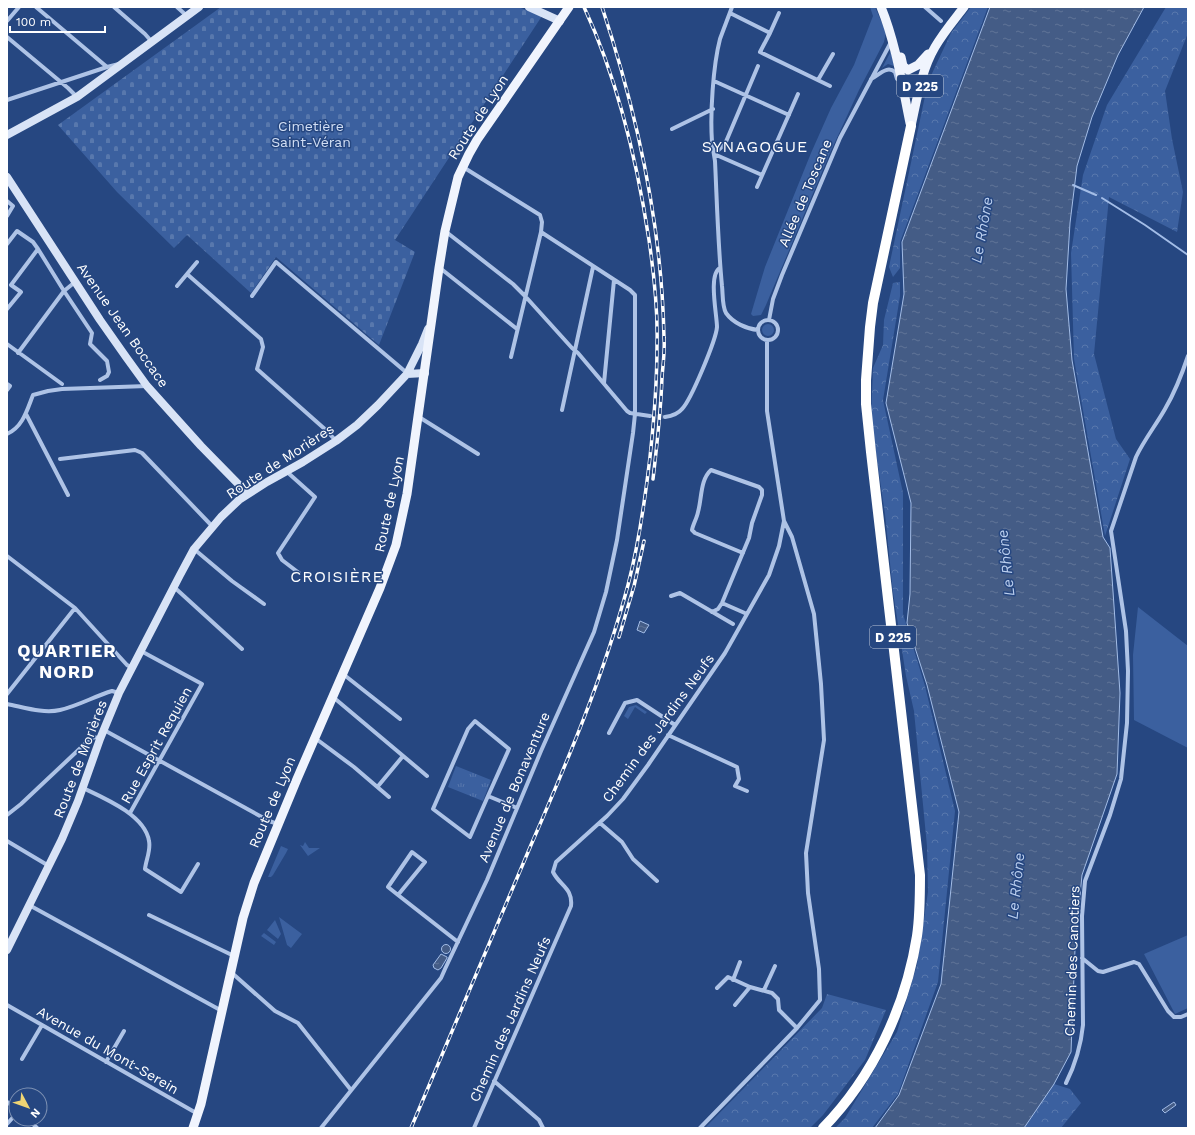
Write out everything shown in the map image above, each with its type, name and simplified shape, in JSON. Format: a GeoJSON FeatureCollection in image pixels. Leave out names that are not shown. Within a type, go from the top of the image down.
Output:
{"type":"FeatureCollection","features":[{"type":"Feature","properties":{"kind":"highway","name":"D 225"},"geometry":{"type":"LineString","coordinates":[[823,1128],[855,1089],[892,1025],[910,967],[916,937],[920,903],[920,875],[866,404],[868,342],[873,303],[911,126]]}},
{"type":"Feature","properties":{"kind":"main road"},"geometry":{"type":"LineString","coordinates":[[7,135],[78,97],[199,7]]}},
{"type":"Feature","properties":{"kind":"main road"},"geometry":{"type":"LineString","coordinates":[[529,7],[560,21]]}},
{"type":"Feature","properties":{"kind":"main road","name":"Route de Lyon"},"geometry":{"type":"LineString","coordinates":[[193,1128],[198,1114],[234,956],[250,895],[278,824],[384,579],[396,545],[407,494],[445,231],[456,184],[462,166],[490,121],[569,7]]}},
{"type":"Feature","properties":{"kind":"main road"},"geometry":{"type":"LineString","coordinates":[[881,7],[892,40],[903,83],[911,126]]}},
{"type":"Feature","properties":{"kind":"main road","name":"D 225"},"geometry":{"type":"LineString","coordinates":[[911,126],[920,82],[934,47],[964,7]]}},
{"type":"Feature","properties":{"kind":"main road"},"geometry":{"type":"LineString","coordinates":[[892,40],[897,44],[904,66],[908,70],[918,65],[934,47]]}},
{"type":"Feature","properties":{"kind":"main road","name":"Avenue Jean Boccace"},"geometry":{"type":"LineString","coordinates":[[7,177],[75,282],[147,386],[248,494]]}},
{"type":"Feature","properties":{"kind":"main road","name":"Route de Morières"},"geometry":{"type":"LineString","coordinates":[[7,950],[68,826],[100,738],[119,693],[194,549],[212,526],[248,494],[336,441],[374,409],[407,374],[422,344],[432,317]]}},
{"type":"Feature","properties":{"kind":"main road"},"geometry":{"type":"LineString","coordinates":[[407,374],[425,373]]}},
{"type":"Feature","properties":{"kind":"street"},"geometry":{"type":"LineString","coordinates":[[7,21],[19,7]]}},
{"type":"Feature","properties":{"kind":"street"},"geometry":{"type":"LineString","coordinates":[[36,7],[107,66]]}},
{"type":"Feature","properties":{"kind":"street"},"geometry":{"type":"LineString","coordinates":[[114,7],[145,34],[152,43]]}},
{"type":"Feature","properties":{"kind":"street"},"geometry":{"type":"LineString","coordinates":[[177,7],[187,17]]}},
{"type":"Feature","properties":{"kind":"street"},"geometry":{"type":"LineString","coordinates":[[732,7],[720,39],[712,109],[712,143],[714,154],[720,268],[726,314],[739,324],[758,330]]}},
{"type":"Feature","properties":{"kind":"street"},"geometry":{"type":"LineString","coordinates":[[925,7],[941,22]]}},
{"type":"Feature","properties":{"kind":"street"},"geometry":{"type":"LineString","coordinates":[[730,13],[770,33]]}},
{"type":"Feature","properties":{"kind":"street"},"geometry":{"type":"LineString","coordinates":[[779,13],[760,52],[830,86]]}},
{"type":"Feature","properties":{"kind":"street"},"geometry":{"type":"LineString","coordinates":[[7,37],[78,97]]}},
{"type":"Feature","properties":{"kind":"street","name":"Allée de Toscane"},"geometry":{"type":"LineString","coordinates":[[768,320],[782,275],[840,138],[892,40]]}},
{"type":"Feature","properties":{"kind":"street"},"geometry":{"type":"LineString","coordinates":[[818,80],[833,54]]}},
{"type":"Feature","properties":{"kind":"street"},"geometry":{"type":"LineString","coordinates":[[7,100],[107,66],[124,63]]}},
{"type":"Feature","properties":{"kind":"street"},"geometry":{"type":"LineString","coordinates":[[714,154],[725,144],[758,66]]}},
{"type":"Feature","properties":{"kind":"street"},"geometry":{"type":"LineString","coordinates":[[871,79],[886,69],[892,70],[905,98]]}},
{"type":"Feature","properties":{"kind":"street"},"geometry":{"type":"LineString","coordinates":[[714,81],[789,115]]}},
{"type":"Feature","properties":{"kind":"street"},"geometry":{"type":"LineString","coordinates":[[757,187],[798,94]]}},
{"type":"Feature","properties":{"kind":"street"},"geometry":{"type":"LineString","coordinates":[[672,129],[712,109]]}},
{"type":"Feature","properties":{"kind":"street"},"geometry":{"type":"LineString","coordinates":[[714,154],[762,176]]}},
{"type":"Feature","properties":{"kind":"street"},"geometry":{"type":"LineString","coordinates":[[462,166],[540,215],[542,222],[541,232],[511,357]]}},
{"type":"Feature","properties":{"kind":"street"},"geometry":{"type":"LineString","coordinates":[[7,201],[13,206],[7,216]]}},
{"type":"Feature","properties":{"kind":"street"},"geometry":{"type":"LineString","coordinates":[[7,244],[17,231],[33,242],[38,249],[64,292],[92,333],[90,344],[107,361],[109,372],[107,376],[100,380]]}},
{"type":"Feature","properties":{"kind":"street"},"geometry":{"type":"LineString","coordinates":[[445,231],[513,284],[526,296],[627,411],[635,414],[650,416]]}},
{"type":"Feature","properties":{"kind":"street"},"geometry":{"type":"LineString","coordinates":[[541,232],[614,280],[604,383]]}},
{"type":"Feature","properties":{"kind":"street"},"geometry":{"type":"LineString","coordinates":[[7,309],[21,292],[11,285],[38,249]]}},
{"type":"Feature","properties":{"kind":"street"},"geometry":{"type":"LineString","coordinates":[[177,286],[197,262]]}},
{"type":"Feature","properties":{"kind":"street"},"geometry":{"type":"LineString","coordinates":[[252,296],[276,262],[407,374]]}},
{"type":"Feature","properties":{"kind":"street"},"geometry":{"type":"LineString","coordinates":[[562,410],[593,267]]}},
{"type":"Feature","properties":{"kind":"street"},"geometry":{"type":"LineString","coordinates":[[439,268],[517,329]]}},
{"type":"Feature","properties":{"kind":"street"},"geometry":{"type":"LineString","coordinates":[[665,416],[674,415],[687,403],[713,342],[716,328],[714,296],[715,275],[716,270],[720,268]]}},
{"type":"Feature","properties":{"kind":"street"},"geometry":{"type":"LineString","coordinates":[[187,274],[262,339],[263,347],[257,369],[327,431],[336,441]]}},
{"type":"Feature","properties":{"kind":"street","name":"Avenue de Bonaventure"},"geometry":{"type":"LineString","coordinates":[[321,1128],[441,978],[487,880],[577,668],[594,632],[606,592],[617,540],[635,414],[635,295],[614,280]]}},
{"type":"Feature","properties":{"kind":"street"},"geometry":{"type":"LineString","coordinates":[[18,353],[64,292],[75,282]]}},
{"type":"Feature","properties":{"kind":"street"},"geometry":{"type":"LineString","coordinates":[[768,320],[776,324],[778,330],[775,337],[767,340],[761,337],[758,330],[762,322],[768,320]]}},
{"type":"Feature","properties":{"kind":"street"},"geometry":{"type":"LineString","coordinates":[[700,1128],[797,1028],[820,1000],[819,969],[808,892],[806,853],[824,740],[822,684],[814,614],[792,537],[784,521],[767,410],[767,340]]}},
{"type":"Feature","properties":{"kind":"street"},"geometry":{"type":"LineString","coordinates":[[7,344],[62,384]]}},
{"type":"Feature","properties":{"kind":"street","name":"Chemin des Canotiers"},"geometry":{"type":"LineString","coordinates":[[1066,1083],[1077,1057],[1084,1025],[1082,916],[1085,881],[1110,815],[1121,779],[1127,723],[1128,671],[1126,631],[1111,531],[1136,457],[1141,446],[1166,408],[1179,382],[1188,356]]}},
{"type":"Feature","properties":{"kind":"street"},"geometry":{"type":"LineString","coordinates":[[7,384],[10,386],[7,390]]}},
{"type":"Feature","properties":{"kind":"street"},"geometry":{"type":"LineString","coordinates":[[7,434],[15,431],[26,414],[33,396],[48,391],[147,386]]}},
{"type":"Feature","properties":{"kind":"street"},"geometry":{"type":"LineString","coordinates":[[26,414],[68,495]]}},
{"type":"Feature","properties":{"kind":"street"},"geometry":{"type":"LineString","coordinates":[[419,417],[478,454]]}},
{"type":"Feature","properties":{"kind":"street"},"geometry":{"type":"LineString","coordinates":[[60,459],[135,450],[142,453],[212,526]]}},
{"type":"Feature","properties":{"kind":"street"},"geometry":{"type":"LineString","coordinates":[[712,612],[718,609],[722,603],[749,538],[762,495],[762,490],[759,487],[711,470],[708,473],[702,487],[698,514],[692,530],[695,533],[742,553]]}},
{"type":"Feature","properties":{"kind":"street"},"geometry":{"type":"LineString","coordinates":[[286,471],[315,497],[278,553],[282,560],[299,573]]}},
{"type":"Feature","properties":{"kind":"street","name":"Chemin des Jardins Neufs"},"geometry":{"type":"LineString","coordinates":[[474,1128],[571,906],[568,889],[553,872],[556,862],[600,823],[624,798],[725,653],[773,564],[779,546],[784,521]]}},
{"type":"Feature","properties":{"kind":"street"},"geometry":{"type":"LineString","coordinates":[[194,549],[232,581],[264,604]]}},
{"type":"Feature","properties":{"kind":"street"},"geometry":{"type":"LineString","coordinates":[[7,556],[75,608],[127,665],[132,668]]}},
{"type":"Feature","properties":{"kind":"street"},"geometry":{"type":"LineString","coordinates":[[174,587],[242,649]]}},
{"type":"Feature","properties":{"kind":"street"},"geometry":{"type":"LineString","coordinates":[[671,596],[680,593],[733,624]]}},
{"type":"Feature","properties":{"kind":"street"},"geometry":{"type":"LineString","coordinates":[[722,603],[747,614]]}},
{"type":"Feature","properties":{"kind":"street"},"geometry":{"type":"LineString","coordinates":[[7,694],[75,608]]}},
{"type":"Feature","properties":{"kind":"street","name":"Rue Esprit Requien"},"geometry":{"type":"LineString","coordinates":[[130,813],[202,684],[141,651]]}},
{"type":"Feature","properties":{"kind":"street"},"geometry":{"type":"LineString","coordinates":[[343,673],[400,719]]}},
{"type":"Feature","properties":{"kind":"street"},"geometry":{"type":"LineString","coordinates":[[7,704],[31,709],[58,711],[112,691],[119,693]]}},
{"type":"Feature","properties":{"kind":"street"},"geometry":{"type":"LineString","coordinates":[[333,697],[427,776]]}},
{"type":"Feature","properties":{"kind":"street"},"geometry":{"type":"LineString","coordinates":[[609,733],[625,704],[637,700],[674,725]]}},
{"type":"Feature","properties":{"kind":"street"},"geometry":{"type":"LineString","coordinates":[[475,721],[509,749],[488,796],[470,837],[433,808],[468,729],[475,721]]}},
{"type":"Feature","properties":{"kind":"street"},"geometry":{"type":"LineString","coordinates":[[104,730],[269,821],[278,824]]}},
{"type":"Feature","properties":{"kind":"street"},"geometry":{"type":"LineString","coordinates":[[668,735],[737,767],[739,779],[735,786],[747,791]]}},
{"type":"Feature","properties":{"kind":"street"},"geometry":{"type":"LineString","coordinates":[[7,815],[21,804],[89,740],[95,737],[100,738]]}},
{"type":"Feature","properties":{"kind":"street"},"geometry":{"type":"LineString","coordinates":[[315,738],[354,767],[389,797]]}},
{"type":"Feature","properties":{"kind":"street"},"geometry":{"type":"LineString","coordinates":[[379,785],[403,756]]}},
{"type":"Feature","properties":{"kind":"street"},"geometry":{"type":"LineString","coordinates":[[82,788],[130,813],[140,822],[149,841],[149,851],[145,869],[181,892],[198,864]]}},
{"type":"Feature","properties":{"kind":"street"},"geometry":{"type":"LineString","coordinates":[[488,796],[517,808]]}},
{"type":"Feature","properties":{"kind":"street"},"geometry":{"type":"LineString","coordinates":[[600,823],[622,842],[633,859],[657,881]]}},
{"type":"Feature","properties":{"kind":"street"},"geometry":{"type":"LineString","coordinates":[[7,841],[49,866]]}},
{"type":"Feature","properties":{"kind":"street"},"geometry":{"type":"LineString","coordinates":[[398,894],[425,862],[412,852],[388,887],[458,942]]}},
{"type":"Feature","properties":{"kind":"street"},"geometry":{"type":"LineString","coordinates":[[29,905],[222,1011]]}},
{"type":"Feature","properties":{"kind":"street"},"geometry":{"type":"LineString","coordinates":[[149,915],[234,956]]}},
{"type":"Feature","properties":{"kind":"street"},"geometry":{"type":"LineString","coordinates":[[1082,958],[1103,972],[1134,962],[1139,964],[1168,1011],[1174,1017],[1181,1017],[1188,1014]]}},
{"type":"Feature","properties":{"kind":"street"},"geometry":{"type":"LineString","coordinates":[[733,980],[740,962]]}},
{"type":"Feature","properties":{"kind":"street"},"geometry":{"type":"LineString","coordinates":[[764,990],[775,966]]}},
{"type":"Feature","properties":{"kind":"street"},"geometry":{"type":"LineString","coordinates":[[231,972],[275,1011],[298,1023],[351,1090]]}},
{"type":"Feature","properties":{"kind":"street"},"geometry":{"type":"LineString","coordinates":[[717,988],[728,977],[772,993],[778,999],[779,1010],[797,1028]]}},
{"type":"Feature","properties":{"kind":"street"},"geometry":{"type":"LineString","coordinates":[[735,1005],[750,986]]}},
{"type":"Feature","properties":{"kind":"street","name":"Avenue du Mont-Serein"},"geometry":{"type":"LineString","coordinates":[[7,1005],[198,1114]]}},
{"type":"Feature","properties":{"kind":"street"},"geometry":{"type":"LineString","coordinates":[[22,1059],[42,1025]]}},
{"type":"Feature","properties":{"kind":"street"},"geometry":{"type":"LineString","coordinates":[[106,1062],[124,1031]]}},
{"type":"Feature","properties":{"kind":"street"},"geometry":{"type":"LineString","coordinates":[[494,1081],[539,1120],[543,1128]]}},
{"type":"Feature","properties":{"kind":"green space","name":"Cimetière Saint-Véran"},"geometry":{"type":"Polygon","coordinates":[[[221,7],[518,7],[542,16],[395,240],[415,252],[379,345],[276,257],[251,293],[187,235],[174,248],[117,192],[58,125],[221,7]]]}},
{"type":"Feature","properties":{"kind":"green space"},"geometry":{"type":"Polygon","coordinates":[[[870,7],[875,7],[886,32],[884,42],[859,90],[830,153],[766,305],[761,315],[753,316],[751,314],[765,267],[811,153],[831,108],[854,65],[873,16],[870,7]]]}},
{"type":"Feature","properties":{"kind":"green space"},"geometry":{"type":"Polygon","coordinates":[[[971,7],[988,7],[900,242],[900,268],[893,277],[889,267],[928,82],[951,33],[971,7]]]}},
{"type":"Feature","properties":{"kind":"green space"},"geometry":{"type":"Polygon","coordinates":[[[1166,7],[1188,7],[1188,33],[1165,91],[1172,139],[1183,192],[1177,232],[1109,197],[1094,354],[1116,439],[1130,459],[1105,536],[1074,359],[1071,253],[1083,175],[1107,105],[1166,7]]]}},
{"type":"Feature","properties":{"kind":"green space"},"geometry":{"type":"Polygon","coordinates":[[[891,51],[894,66],[888,64],[882,68],[891,51]]]}},
{"type":"Feature","properties":{"kind":"green space"},"geometry":{"type":"Polygon","coordinates":[[[900,282],[900,296],[883,400],[903,493],[903,614],[925,686],[955,811],[938,982],[898,1094],[872,1128],[835,1128],[845,1118],[897,1032],[917,965],[928,892],[927,846],[914,711],[906,676],[893,592],[885,514],[871,419],[873,368],[883,345],[884,320],[893,283],[900,282]]]}},
{"type":"Feature","properties":{"kind":"green space"},"geometry":{"type":"Polygon","coordinates":[[[770,324],[773,325],[773,335],[766,336],[763,335],[762,328],[763,325],[770,324]]]}},
{"type":"Feature","properties":{"kind":"green space"},"geometry":{"type":"Polygon","coordinates":[[[1138,607],[1188,646],[1188,748],[1134,720],[1133,655],[1138,607]]]}},
{"type":"Feature","properties":{"kind":"green space"},"geometry":{"type":"Polygon","coordinates":[[[636,705],[647,712],[645,714],[635,707],[628,719],[624,716],[629,707],[636,705]]]}},
{"type":"Feature","properties":{"kind":"green space"},"geometry":{"type":"Polygon","coordinates":[[[456,766],[491,780],[483,801],[448,787],[456,766]]]}},
{"type":"Feature","properties":{"kind":"green space"},"geometry":{"type":"Polygon","coordinates":[[[305,842],[309,848],[320,848],[308,856],[300,845],[303,846],[305,842]]]}},
{"type":"Feature","properties":{"kind":"green space"},"geometry":{"type":"Polygon","coordinates":[[[281,846],[288,849],[273,875],[268,877],[281,846]]]}},
{"type":"Feature","properties":{"kind":"green space"},"geometry":{"type":"Polygon","coordinates":[[[279,917],[302,934],[291,948],[287,945],[279,917]]]}},
{"type":"Feature","properties":{"kind":"green space"},"geometry":{"type":"Polygon","coordinates":[[[275,920],[281,934],[278,939],[267,930],[275,920]]]}},
{"type":"Feature","properties":{"kind":"green space"},"geometry":{"type":"Polygon","coordinates":[[[264,933],[276,942],[274,945],[261,936],[264,933]]]}},
{"type":"Feature","properties":{"kind":"green space"},"geometry":{"type":"Polygon","coordinates":[[[1188,935],[1188,1008],[1175,1014],[1144,954],[1188,935]]]}},
{"type":"Feature","properties":{"kind":"green space"},"geometry":{"type":"Polygon","coordinates":[[[827,994],[886,1010],[865,1060],[823,1115],[810,1128],[705,1128],[822,1008],[827,994]]]}},
{"type":"Feature","properties":{"kind":"green space"},"geometry":{"type":"Polygon","coordinates":[[[1054,1084],[1070,1089],[1081,1103],[1061,1128],[1024,1128],[1054,1084]]]}},
{"type":"Feature","properties":{"kind":"water","name":"Le Rhône"},"geometry":{"type":"Polygon","coordinates":[[[990,7],[1144,7],[1118,55],[1092,117],[1077,166],[1070,223],[1066,289],[1072,360],[1103,537],[1110,548],[1120,693],[1117,774],[1082,875],[1075,949],[1071,1052],[1054,1084],[1024,1128],[875,1128],[899,1095],[941,984],[959,812],[927,685],[907,623],[910,594],[911,503],[886,403],[904,294],[902,242],[990,7]]]}},
{"type":"Feature","properties":{"kind":"water"},"geometry":{"type":"Polygon","coordinates":[[[640,621],[649,625],[644,633],[637,630],[640,621]]]}},
{"type":"Feature","properties":{"kind":"water"},"geometry":{"type":"Polygon","coordinates":[[[444,945],[448,945],[450,949],[448,953],[444,953],[442,951],[442,947],[444,945]]]}},
{"type":"Feature","properties":{"kind":"water"},"geometry":{"type":"Polygon","coordinates":[[[441,954],[447,958],[438,970],[434,968],[433,965],[441,954]]]}},
{"type":"Feature","properties":{"kind":"water"},"geometry":{"type":"Polygon","coordinates":[[[1174,1102],[1176,1105],[1165,1113],[1162,1110],[1174,1102]]]}},
{"type":"Feature","properties":{"kind":"waterway"},"geometry":{"type":"LineString","coordinates":[[1073,185],[1096,195]]}},
{"type":"Feature","properties":{"kind":"waterway"},"geometry":{"type":"LineString","coordinates":[[1102,198],[1145,225],[1188,255]]}},
{"type":"Feature","properties":{"kind":"tunnel"},"geometry":{"type":"LineString","coordinates":[[650,416],[665,417]]}},
{"type":"Feature","properties":{"kind":"railway"},"geometry":{"type":"LineString","coordinates":[[411,1128],[558,781],[597,684],[628,585],[644,505],[655,401],[657,332],[655,292],[649,240],[639,181],[625,121],[607,63],[584,7]]}},
{"type":"Feature","properties":{"kind":"railway"},"geometry":{"type":"LineString","coordinates":[[602,7],[615,47],[636,129],[653,212],[658,254],[662,296],[664,348],[660,415],[653,479]]}},
{"type":"Feature","properties":{"kind":"railway"},"geometry":{"type":"LineString","coordinates":[[619,637],[634,586],[644,541]]}},
{"type":"Feature","properties":{"kind":"district","name":"SYNAGOGUE"},"geometry":{"type":"Point","coordinates":[755,146]}},
{"type":"Feature","properties":{"kind":"district","name":"CROISIÈRE"},"geometry":{"type":"Point","coordinates":[337,576]}},
{"type":"Feature","properties":{"kind":"district","name":"QUARTIER NORD"},"geometry":{"type":"Point","coordinates":[67,661]}}]}
